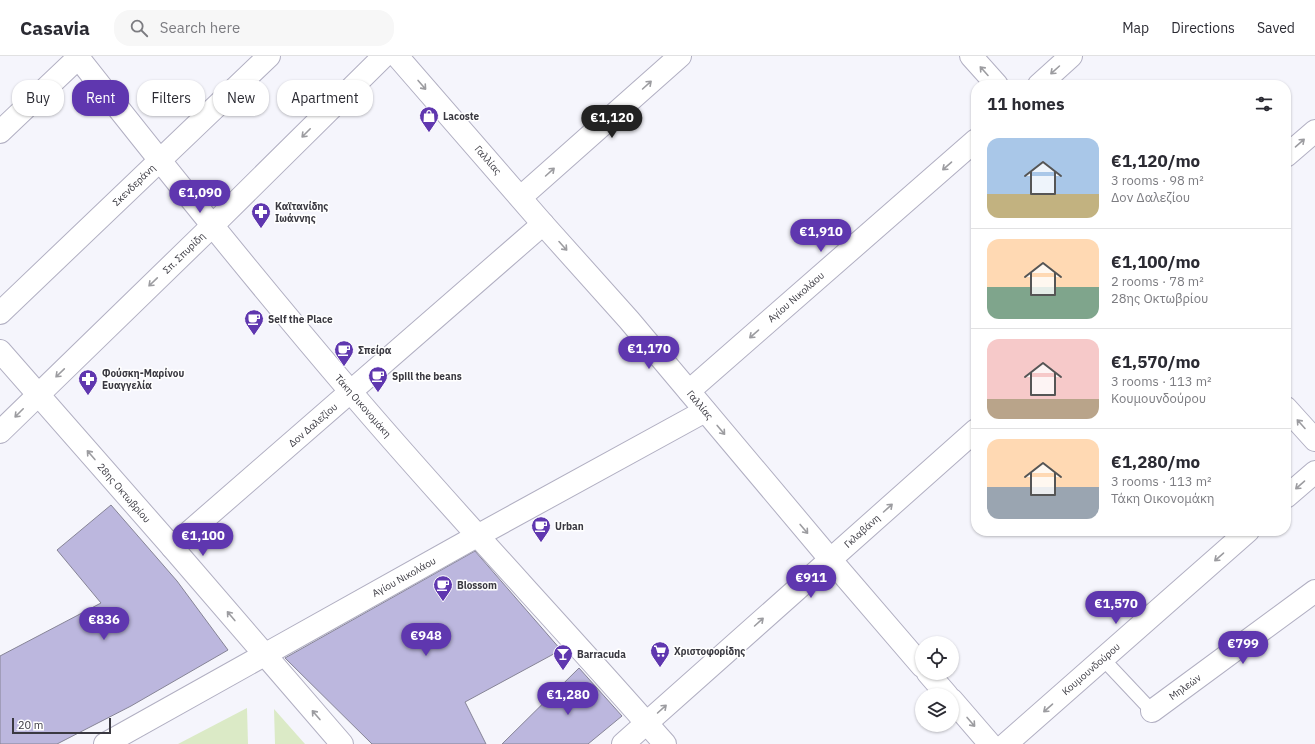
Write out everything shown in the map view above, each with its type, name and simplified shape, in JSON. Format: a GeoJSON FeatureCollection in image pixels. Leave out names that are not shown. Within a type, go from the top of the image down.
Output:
{"type":"FeatureCollection","features":[{"type":"Feature","properties":{"kind":"street","name":"Τάκη Οικονομάκη"},"geometry":{"type":"LineString","coordinates":[[78,56],[212,226],[350,392],[477,536],[665,744]]}},
{"type":"Feature","properties":{"kind":"street"},"geometry":{"type":"LineString","coordinates":[[0,132],[78,56]]}},
{"type":"Feature","properties":{"kind":"street","name":"Σκενδεράνη"},"geometry":{"type":"LineString","coordinates":[[0,313],[269,56]]}},
{"type":"Feature","properties":{"kind":"street","name":"Σπ. Σπυρίδη"},"geometry":{"type":"LineString","coordinates":[[0,432],[384,56]]}},
{"type":"Feature","properties":{"kind":"street","name":"Γαλλίας"},"geometry":{"type":"LineString","coordinates":[[396,56],[629,320],[915,658]]}},
{"type":"Feature","properties":{"kind":"street"},"geometry":{"type":"LineString","coordinates":[[521,197],[680,56]]}},
{"type":"Feature","properties":{"kind":"street"},"geometry":{"type":"LineString","coordinates":[[971,56],[993,80]]}},
{"type":"Feature","properties":{"kind":"street"},"geometry":{"type":"LineString","coordinates":[[1045,80],[1071,56]]}},
{"type":"Feature","properties":{"kind":"street"},"geometry":{"type":"LineString","coordinates":[[1291,152],[1315,130]]}},
{"type":"Feature","properties":{"kind":"street","name":"Αγίου Νικολάου"},"geometry":{"type":"LineString","coordinates":[[689,391],[971,144]]}},
{"type":"Feature","properties":{"kind":"street","name":"Δον Δαλεζίου"},"geometry":{"type":"LineString","coordinates":[[172,547],[543,224]]}},
{"type":"Feature","properties":{"kind":"street","name":"28ης Οκτωβρίου"},"geometry":{"type":"LineString","coordinates":[[0,351],[342,744]]}},
{"type":"Feature","properties":{"kind":"street","name":"Αγίου Νικολάου"},"geometry":{"type":"LineString","coordinates":[[105,744],[477,536],[705,411]]}},
{"type":"Feature","properties":{"kind":"street"},"geometry":{"type":"LineString","coordinates":[[1291,414],[1315,440]]}},
{"type":"Feature","properties":{"kind":"street","name":"Γκλαβάνη"},"geometry":{"type":"LineString","coordinates":[[623,744],[971,434]]}},
{"type":"Feature","properties":{"kind":"street"},"geometry":{"type":"LineString","coordinates":[[1291,494],[1315,472]]}},
{"type":"Feature","properties":{"kind":"street","name":"Κουμουνδούρου"},"geometry":{"type":"LineString","coordinates":[[1006,744],[1242,536]]}},
{"type":"Feature","properties":{"kind":"street","name":"Μηλεών"},"geometry":{"type":"LineString","coordinates":[[1152,711],[1315,591]]}},
{"type":"Feature","properties":{"kind":"street"},"geometry":{"type":"LineString","coordinates":[[934,680],[941,688]]}},
{"type":"Feature","properties":{"kind":"street"},"geometry":{"type":"LineString","coordinates":[[959,708],[990,744]]}},
{"type":"Feature","properties":{"kind":"lane","name":"Μηλεών"},"geometry":{"type":"LineString","coordinates":[[1103,659],[1152,711]]}},
{"type":"Feature","properties":{"kind":"green space"},"geometry":{"type":"Polygon","coordinates":[[[247,708],[248,744],[178,744],[247,708]]]}},
{"type":"Feature","properties":{"kind":"green space"},"geometry":{"type":"Polygon","coordinates":[[[274,709],[305,744],[275,744],[274,709]]]}},
{"type":"Feature","properties":{"kind":"building"},"geometry":{"type":"Polygon","coordinates":[[[111,505],[177,581],[228,650],[131,706],[57,744],[0,744],[0,656],[101,603],[57,550],[111,505]]]}},
{"type":"Feature","properties":{"kind":"building"},"geometry":{"type":"Polygon","coordinates":[[[475,551],[561,650],[465,702],[486,744],[372,744],[285,658],[475,551]]]}},
{"type":"Feature","properties":{"kind":"building"},"geometry":{"type":"Polygon","coordinates":[[[579,668],[622,716],[588,744],[502,744],[579,668]]]}},
{"type":"Feature","properties":{"kind":"place","name":"Lacoste"},"geometry":{"type":"Point","coordinates":[429,133]}},
{"type":"Feature","properties":{"kind":"place","name":"Καϊτανίδης Ιωάννης"},"geometry":{"type":"Point","coordinates":[261,229]}},
{"type":"Feature","properties":{"kind":"place","name":"Self the Place"},"geometry":{"type":"Point","coordinates":[254,336]}},
{"type":"Feature","properties":{"kind":"place","name":"Σπείρα"},"geometry":{"type":"Point","coordinates":[344,367]}},
{"type":"Feature","properties":{"kind":"place","name":"Spill the beans"},"geometry":{"type":"Point","coordinates":[378,393]}},
{"type":"Feature","properties":{"kind":"place","name":"Φούσκη-Μαρίνου Ευαγγελία"},"geometry":{"type":"Point","coordinates":[88,396]}},
{"type":"Feature","properties":{"kind":"place","name":"Urban"},"geometry":{"type":"Point","coordinates":[541,543]}},
{"type":"Feature","properties":{"kind":"place","name":"Blossom"},"geometry":{"type":"Point","coordinates":[443,602]}},
{"type":"Feature","properties":{"kind":"place","name":"Χριστοφορίδης"},"geometry":{"type":"Point","coordinates":[660,668]}},
{"type":"Feature","properties":{"kind":"place","name":"Barracuda"},"geometry":{"type":"Point","coordinates":[563,671]}}]}
